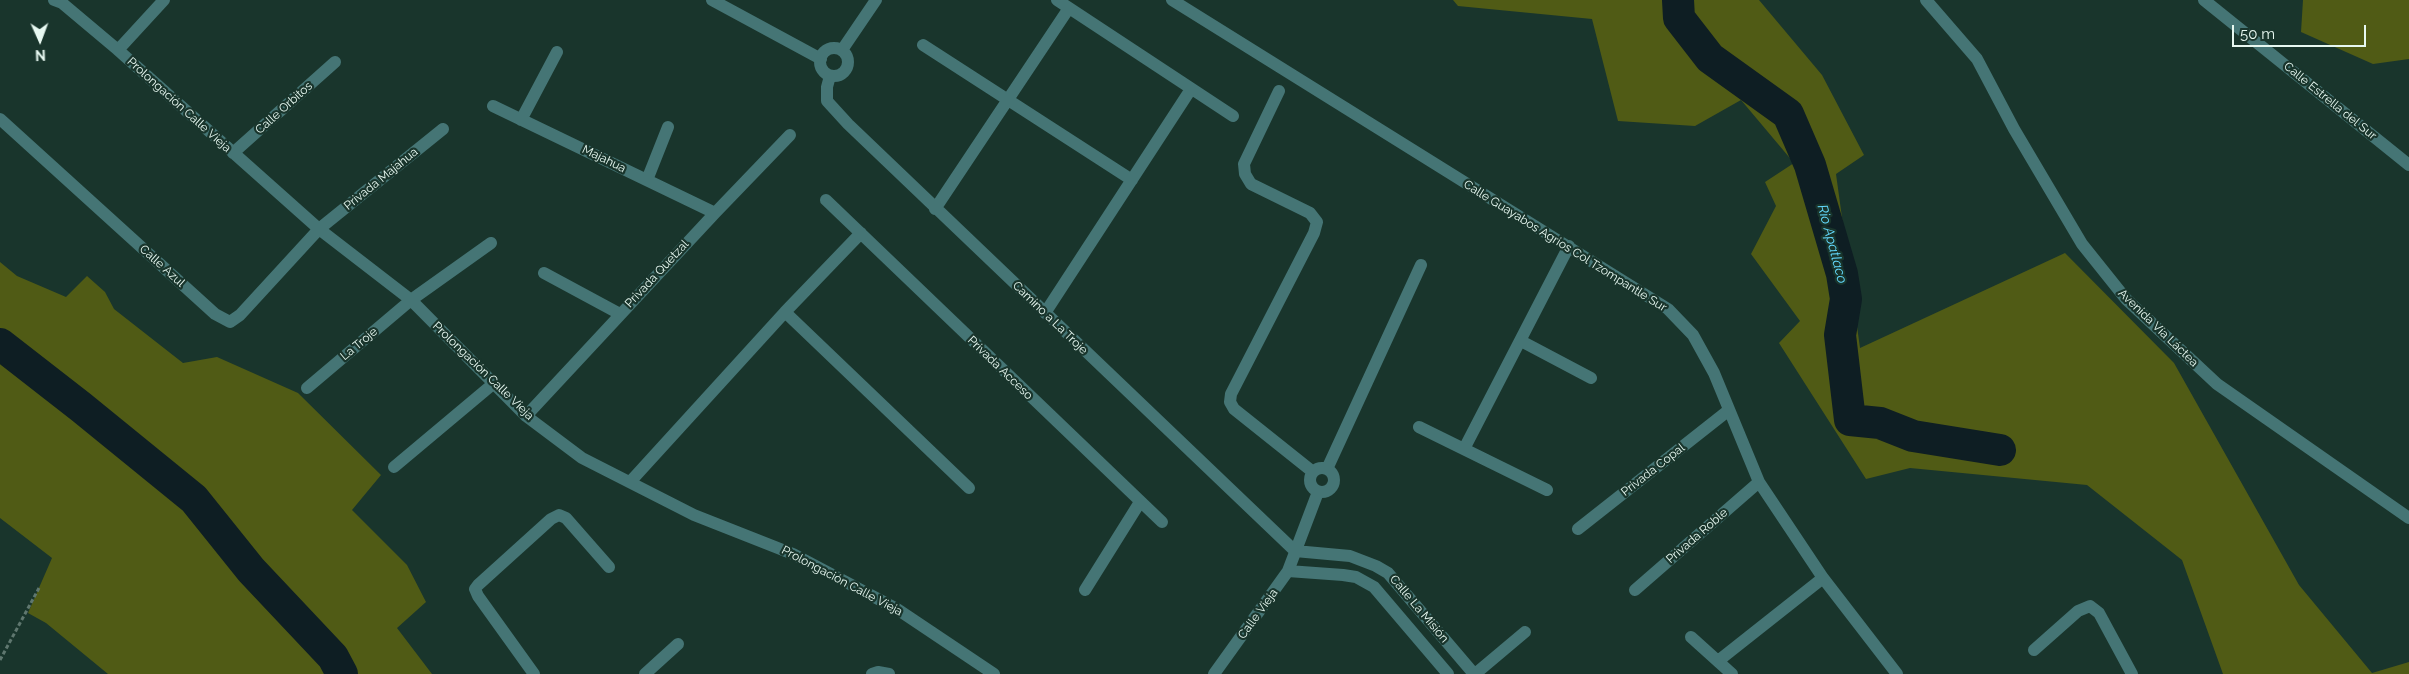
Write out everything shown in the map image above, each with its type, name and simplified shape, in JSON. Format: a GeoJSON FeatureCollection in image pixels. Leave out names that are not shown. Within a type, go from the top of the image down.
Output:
{"type":"FeatureCollection","features":[{"type":"Feature","properties":{"kind":"street","name":"Prolongación Calle Vieja"},"geometry":{"type":"LineString","coordinates":[[54,0],[62,3],[118,50],[319,229],[411,300],[526,416],[582,458],[694,515],[793,554],[897,609],[994,674]]}},
{"type":"Feature","properties":{"kind":"street"},"geometry":{"type":"LineString","coordinates":[[118,50],[164,0]]}},
{"type":"Feature","properties":{"kind":"street"},"geometry":{"type":"LineString","coordinates":[[712,0],[731,3],[821,59]]}},
{"type":"Feature","properties":{"kind":"street"},"geometry":{"type":"LineString","coordinates":[[842,50],[876,0]]}},
{"type":"Feature","properties":{"kind":"street"},"geometry":{"type":"LineString","coordinates":[[1057,0],[1233,116]]}},
{"type":"Feature","properties":{"kind":"street","name":"Calle Guayabos Agrios Col Tzompantle Sur"},"geometry":{"type":"LineString","coordinates":[[1172,0],[1668,309],[1692,335],[1714,373],[1758,482],[1823,578],[1897,674]]}},
{"type":"Feature","properties":{"kind":"street","name":"Avenida Vía Láctea"},"geometry":{"type":"LineString","coordinates":[[1926,0],[1977,59],[2014,129],[2082,244],[2126,299],[2217,384],[2409,518]]}},
{"type":"Feature","properties":{"kind":"street","name":"Calle Estrella del Sur"},"geometry":{"type":"LineString","coordinates":[[2204,0],[2409,165]]}},
{"type":"Feature","properties":{"kind":"street"},"geometry":{"type":"LineString","coordinates":[[935,209],[1069,8]]}},
{"type":"Feature","properties":{"kind":"street"},"geometry":{"type":"LineString","coordinates":[[923,46],[1132,180]]}},
{"type":"Feature","properties":{"kind":"street"},"geometry":{"type":"LineString","coordinates":[[833,48],[842,50],[847,57],[848,66],[843,73],[830,76],[821,67],[821,59],[825,52],[833,48]]}},
{"type":"Feature","properties":{"kind":"street"},"geometry":{"type":"LineString","coordinates":[[521,120],[557,52]]}},
{"type":"Feature","properties":{"kind":"street","name":"Calle Orbitos"},"geometry":{"type":"LineString","coordinates":[[233,153],[335,62]]}},
{"type":"Feature","properties":{"kind":"street","name":"Camino a La Troje"},"geometry":{"type":"LineString","coordinates":[[830,76],[827,87],[827,101],[848,124],[1295,551]]}},
{"type":"Feature","properties":{"kind":"street"},"geometry":{"type":"LineString","coordinates":[[1045,313],[1191,89]]}},
{"type":"Feature","properties":{"kind":"street"},"geometry":{"type":"LineString","coordinates":[[1279,91],[1244,164],[1245,174],[1251,184],[1310,212],[1317,222],[1314,233],[1231,394],[1230,402],[1234,409],[1313,472]]}},
{"type":"Feature","properties":{"kind":"street","name":"Majahua"},"geometry":{"type":"LineString","coordinates":[[493,106],[714,212]]}},
{"type":"Feature","properties":{"kind":"street","name":"Calle Azul"},"geometry":{"type":"LineString","coordinates":[[0,119],[215,314],[230,322],[240,315],[319,229]]}},
{"type":"Feature","properties":{"kind":"street"},"geometry":{"type":"LineString","coordinates":[[647,180],[668,127]]}},
{"type":"Feature","properties":{"kind":"street","name":"Privada Majahua"},"geometry":{"type":"LineString","coordinates":[[319,229],[443,130]]}},
{"type":"Feature","properties":{"kind":"street","name":"Privada Quetzal"},"geometry":{"type":"LineString","coordinates":[[526,416],[714,212],[790,135]]}},
{"type":"Feature","properties":{"kind":"street","name":"Privada Acceso"},"geometry":{"type":"LineString","coordinates":[[826,200],[1162,522]]}},
{"type":"Feature","properties":{"kind":"street"},"geometry":{"type":"LineString","coordinates":[[630,482],[785,312],[861,233]]}},
{"type":"Feature","properties":{"kind":"street","name":"La Troje"},"geometry":{"type":"LineString","coordinates":[[307,388],[411,300],[491,243]]}},
{"type":"Feature","properties":{"kind":"street"},"geometry":{"type":"LineString","coordinates":[[1464,449],[1569,246]]}},
{"type":"Feature","properties":{"kind":"street"},"geometry":{"type":"LineString","coordinates":[[1327,469],[1421,265]]}},
{"type":"Feature","properties":{"kind":"street"},"geometry":{"type":"LineString","coordinates":[[544,273],[620,314]]}},
{"type":"Feature","properties":{"kind":"street"},"geometry":{"type":"LineString","coordinates":[[785,312],[969,488]]}},
{"type":"Feature","properties":{"kind":"street"},"geometry":{"type":"LineString","coordinates":[[1521,341],[1591,378]]}},
{"type":"Feature","properties":{"kind":"street"},"geometry":{"type":"LineString","coordinates":[[394,467],[494,384]]}},
{"type":"Feature","properties":{"kind":"street","name":"Privada Copal"},"geometry":{"type":"LineString","coordinates":[[1578,529],[1729,410]]}},
{"type":"Feature","properties":{"kind":"street"},"geometry":{"type":"LineString","coordinates":[[1419,427],[1547,490]]}},
{"type":"Feature","properties":{"kind":"street"},"geometry":{"type":"LineString","coordinates":[[1320,468],[1327,469],[1333,474],[1335,481],[1332,488],[1326,492],[1318,492],[1312,487],[1310,479],[1313,472],[1320,468]]}},
{"type":"Feature","properties":{"kind":"street","name":"Privada Roble"},"geometry":{"type":"LineString","coordinates":[[1635,590],[1758,482]]}},
{"type":"Feature","properties":{"kind":"street","name":"Calle Vieja"},"geometry":{"type":"LineString","coordinates":[[1214,674],[1288,571],[1318,492]]}},
{"type":"Feature","properties":{"kind":"street"},"geometry":{"type":"LineString","coordinates":[[1086,590],[1140,502]]}},
{"type":"Feature","properties":{"kind":"street"},"geometry":{"type":"LineString","coordinates":[[534,674],[475,590],[551,519],[559,515],[566,518],[609,567]]}},
{"type":"Feature","properties":{"kind":"street","name":"Calle La Misión"},"geometry":{"type":"LineString","coordinates":[[1295,551],[1350,556],[1365,561],[1388,573],[1475,674]]}},
{"type":"Feature","properties":{"kind":"street"},"geometry":{"type":"LineString","coordinates":[[1356,578],[1365,561]]}},
{"type":"Feature","properties":{"kind":"street","name":"Calle La Misión"},"geometry":{"type":"LineString","coordinates":[[1288,571],[1329,573],[1356,578],[1374,587],[1448,674]]}},
{"type":"Feature","properties":{"kind":"street"},"geometry":{"type":"LineString","coordinates":[[1718,661],[1823,578]]}},
{"type":"Feature","properties":{"kind":"street"},"geometry":{"type":"LineString","coordinates":[[2034,650],[2078,612],[2090,606],[2099,613],[2132,674]]}},
{"type":"Feature","properties":{"kind":"street"},"geometry":{"type":"LineString","coordinates":[[1475,674],[1525,632]]}},
{"type":"Feature","properties":{"kind":"street"},"geometry":{"type":"LineString","coordinates":[[1692,636],[1732,674]]}},
{"type":"Feature","properties":{"kind":"street"},"geometry":{"type":"LineString","coordinates":[[645,674],[678,644]]}},
{"type":"Feature","properties":{"kind":"street"},"geometry":{"type":"LineString","coordinates":[[872,674],[878,672],[889,674]]}},
{"type":"Feature","properties":{"kind":"path"},"geometry":{"type":"LineString","coordinates":[[0,660],[39,588]]}},
{"type":"Feature","properties":{"kind":"green space"},"geometry":{"type":"Polygon","coordinates":[[[1453,0],[1759,0],[1822,75],[1864,155],[1836,174],[1860,348],[2065,253],[2174,363],[2299,585],[2372,673],[2409,662],[2409,674],[2223,674],[2182,560],[2087,485],[1910,468],[1866,479],[1779,343],[1800,321],[1751,254],[1776,206],[1765,182],[1794,163],[1741,100],[1695,126],[1618,121],[1592,19],[1458,6],[1453,0]]]}},
{"type":"Feature","properties":{"kind":"green space"},"geometry":{"type":"Polygon","coordinates":[[[2303,0],[2409,0],[2409,59],[2373,64],[2301,32],[2303,0]]]}},
{"type":"Feature","properties":{"kind":"green space"},"geometry":{"type":"Polygon","coordinates":[[[0,262],[17,276],[66,297],[87,276],[105,292],[114,309],[183,363],[217,357],[298,393],[381,475],[352,510],[407,565],[426,602],[397,628],[432,674],[108,674],[46,623],[28,613],[52,558],[0,518],[0,262]]]}},
{"type":"Feature","properties":{"kind":"waterway","name":"Rio Apatlaco"},"geometry":{"type":"LineString","coordinates":[[1678,0],[1679,18],[1710,58],[1788,114],[1810,165],[1842,274],[1846,299],[1840,335],[1850,420],[1880,423],[1913,436],[2000,450]]}},
{"type":"Feature","properties":{"kind":"waterway"},"geometry":{"type":"LineString","coordinates":[[0,344],[194,499],[251,570],[333,657],[342,674]]}}]}
